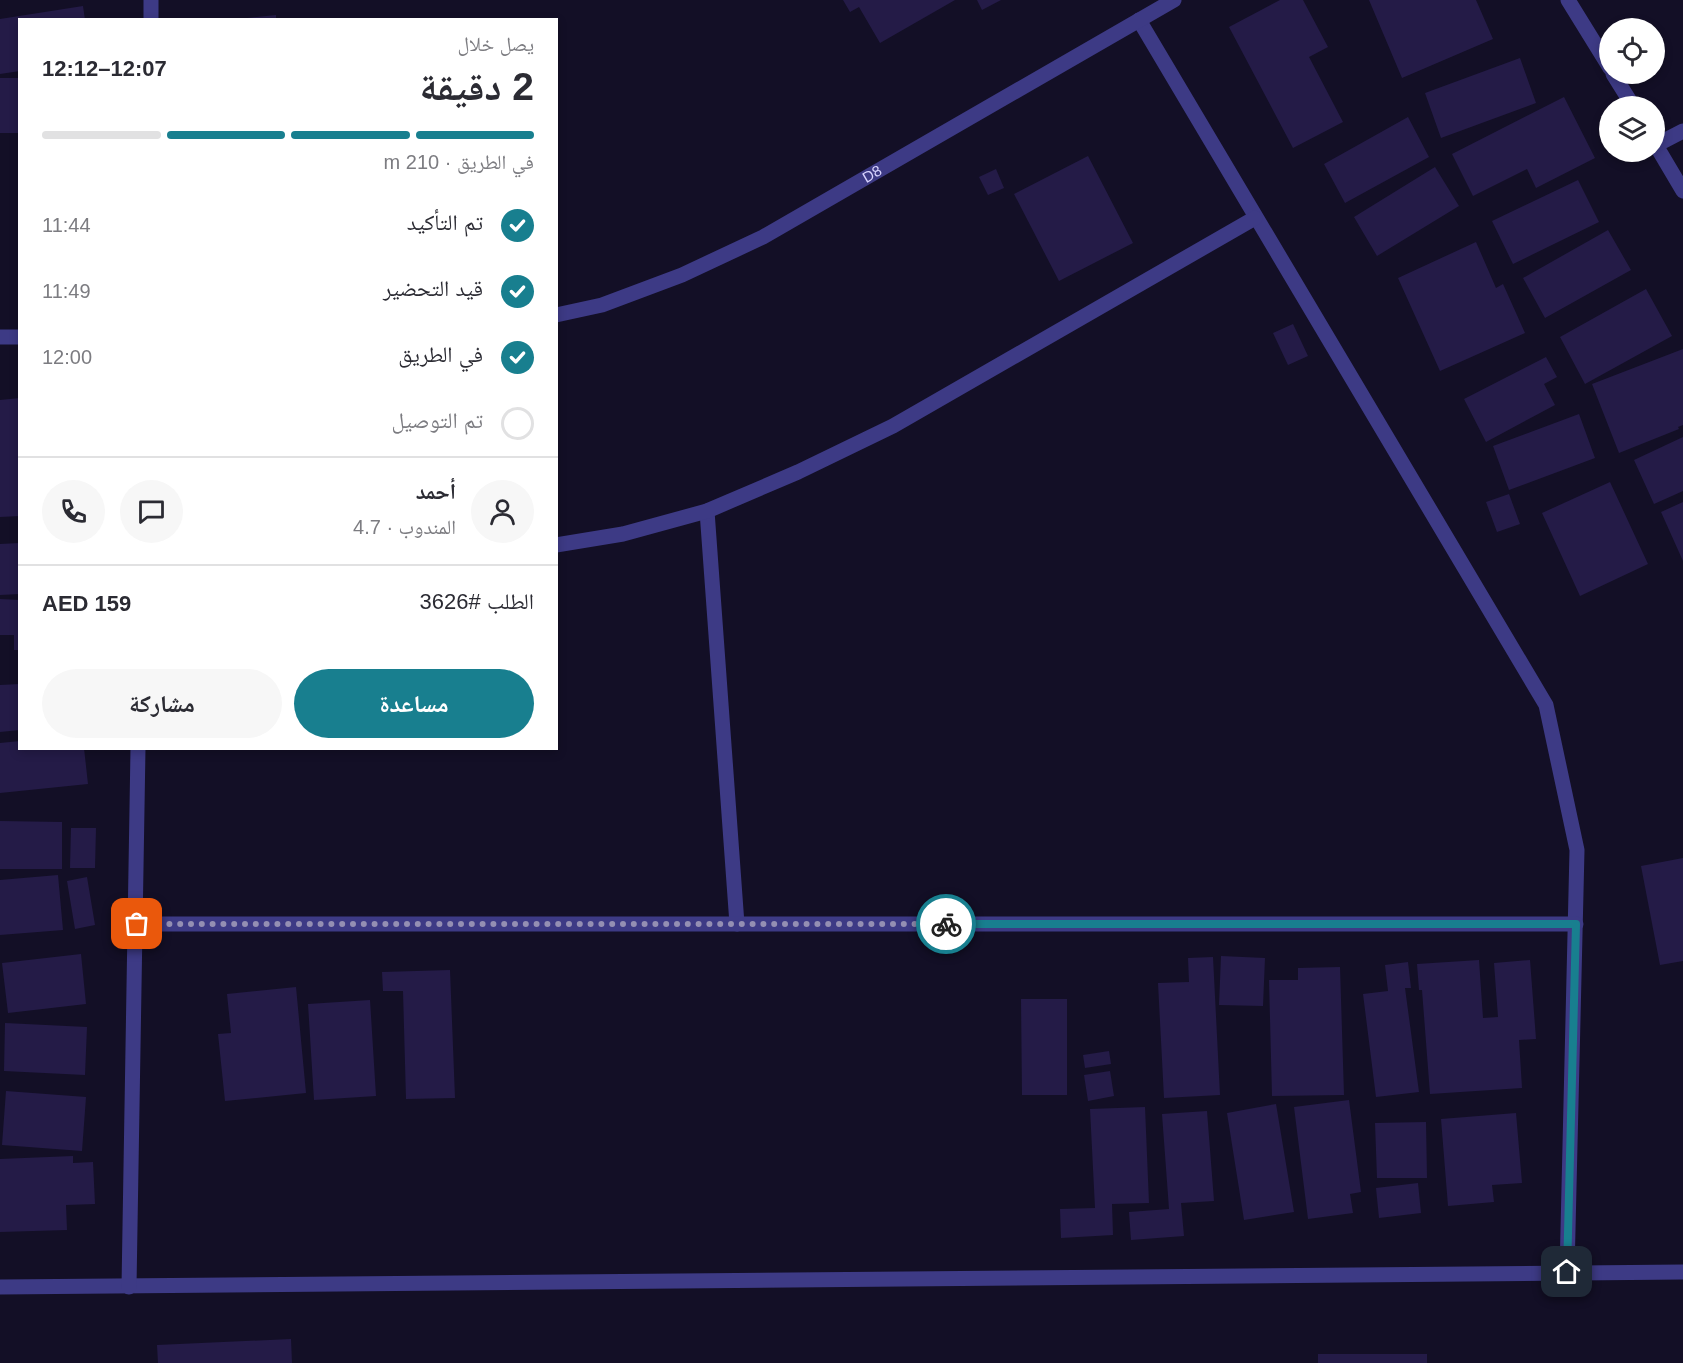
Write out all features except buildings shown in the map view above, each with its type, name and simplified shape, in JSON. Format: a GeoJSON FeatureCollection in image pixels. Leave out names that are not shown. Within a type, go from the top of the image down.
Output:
{"type":"FeatureCollection","features":[{"type":"Feature","properties":{"kind":"street"},"geometry":{"type":"LineString","coordinates":[[151,0],[151,18]]}},
{"type":"Feature","properties":{"kind":"street","name":"D8"},"geometry":{"type":"LineString","coordinates":[[558,315],[602,305],[682,275],[763,237],[1174,0]]}},
{"type":"Feature","properties":{"kind":"street"},"geometry":{"type":"LineString","coordinates":[[1568,0],[1599,50]]}},
{"type":"Feature","properties":{"kind":"street"},"geometry":{"type":"LineString","coordinates":[[1139,20],[1546,705],[1577,850],[1567,1272]]}},
{"type":"Feature","properties":{"kind":"street"},"geometry":{"type":"LineString","coordinates":[[1665,139],[1683,131]]}},
{"type":"Feature","properties":{"kind":"street"},"geometry":{"type":"LineString","coordinates":[[1665,160],[1683,191]]}},
{"type":"Feature","properties":{"kind":"street"},"geometry":{"type":"LineString","coordinates":[[558,545],[623,534],[707,511],[798,472],[893,426],[1255,218]]}},
{"type":"Feature","properties":{"kind":"street"},"geometry":{"type":"LineString","coordinates":[[0,337],[18,337]]}},
{"type":"Feature","properties":{"kind":"street"},"geometry":{"type":"LineString","coordinates":[[707,511],[737,924]]}},
{"type":"Feature","properties":{"kind":"street"},"geometry":{"type":"LineString","coordinates":[[129,1287],[137,924],[138,750]]}},
{"type":"Feature","properties":{"kind":"street"},"geometry":{"type":"LineString","coordinates":[[137,924],[1576,924]]}},
{"type":"Feature","properties":{"kind":"street"},"geometry":{"type":"LineString","coordinates":[[0,1287],[1683,1272]]}},
{"type":"Feature","properties":{"kind":"way so far"},"geometry":{"type":"LineString","coordinates":[[137,924],[946,924]]}},
{"type":"Feature","properties":{"kind":"route"},"geometry":{"type":"LineString","coordinates":[[946,924],[1576,924],[1567,1272]]}}]}
